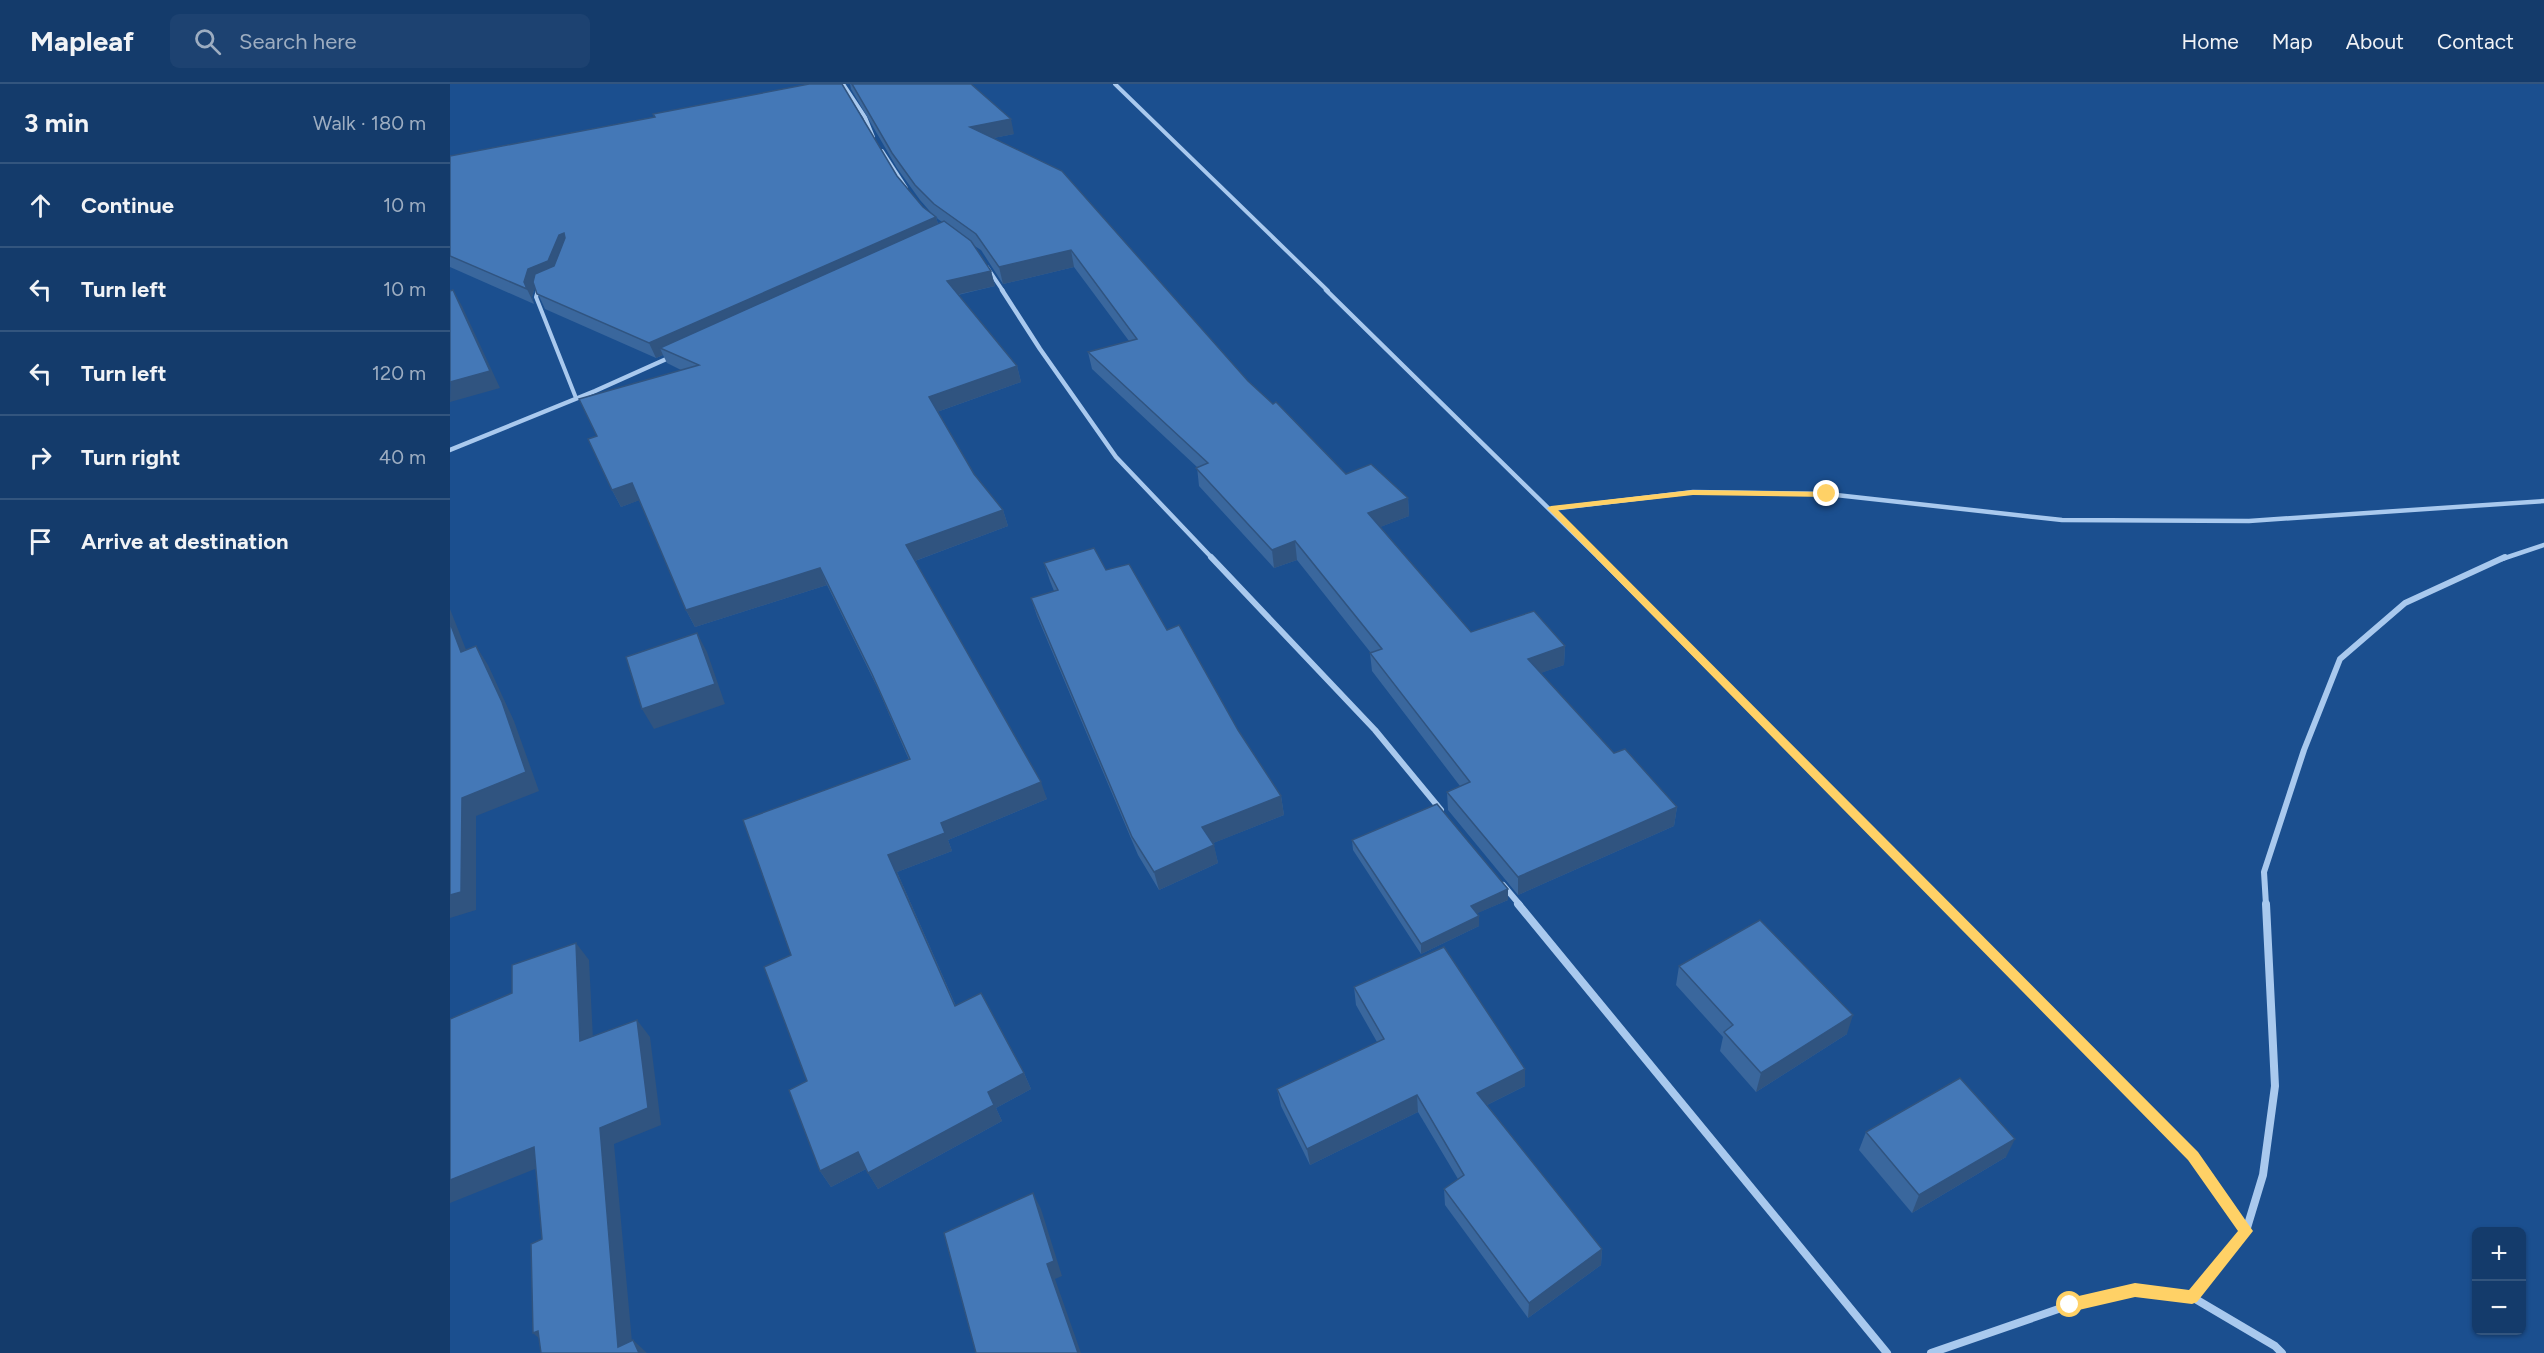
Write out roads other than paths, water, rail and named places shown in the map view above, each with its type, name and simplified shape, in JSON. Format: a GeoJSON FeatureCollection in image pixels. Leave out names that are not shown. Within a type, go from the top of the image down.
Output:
{"type":"FeatureCollection","features":[{"type":"Feature","properties":{"kind":"street"},"geometry":{"type":"LineString","coordinates":[[843,84],[865,117],[876,142],[913,197]]}},
{"type":"Feature","properties":{"kind":"street"},"geometry":{"type":"LineString","coordinates":[[1115,84],[1551,508],[2193,1156],[2246,1231]]}},
{"type":"Feature","properties":{"kind":"street"},"geometry":{"type":"LineString","coordinates":[[984,262],[1040,349],[1116,457],[1375,730],[1443,813]]}},
{"type":"Feature","properties":{"kind":"street"},"geometry":{"type":"LineString","coordinates":[[450,450],[680,352]]}},
{"type":"Feature","properties":{"kind":"street"},"geometry":{"type":"LineString","coordinates":[[1551,508],[1693,492],[1827,494],[2062,520],[2249,521],[2544,501]]}},
{"type":"Feature","properties":{"kind":"street"},"geometry":{"type":"LineString","coordinates":[[2192,1297],[2246,1231],[2264,1175],[2275,1086],[2264,872],[2304,750],[2340,659],[2405,603],[2517,552],[2544,545]]}},
{"type":"Feature","properties":{"kind":"street"},"geometry":{"type":"LineString","coordinates":[[1496,877],[1887,1353]]}},
{"type":"Feature","properties":{"kind":"street"},"geometry":{"type":"LineString","coordinates":[[1931,1353],[2070,1305],[2135,1290],[2192,1297],[2275,1346],[2282,1353]]}},
{"type":"Feature","properties":{"kind":"lane"},"geometry":{"type":"LineString","coordinates":[[539,286],[536,297],[576,398]]}}]}
